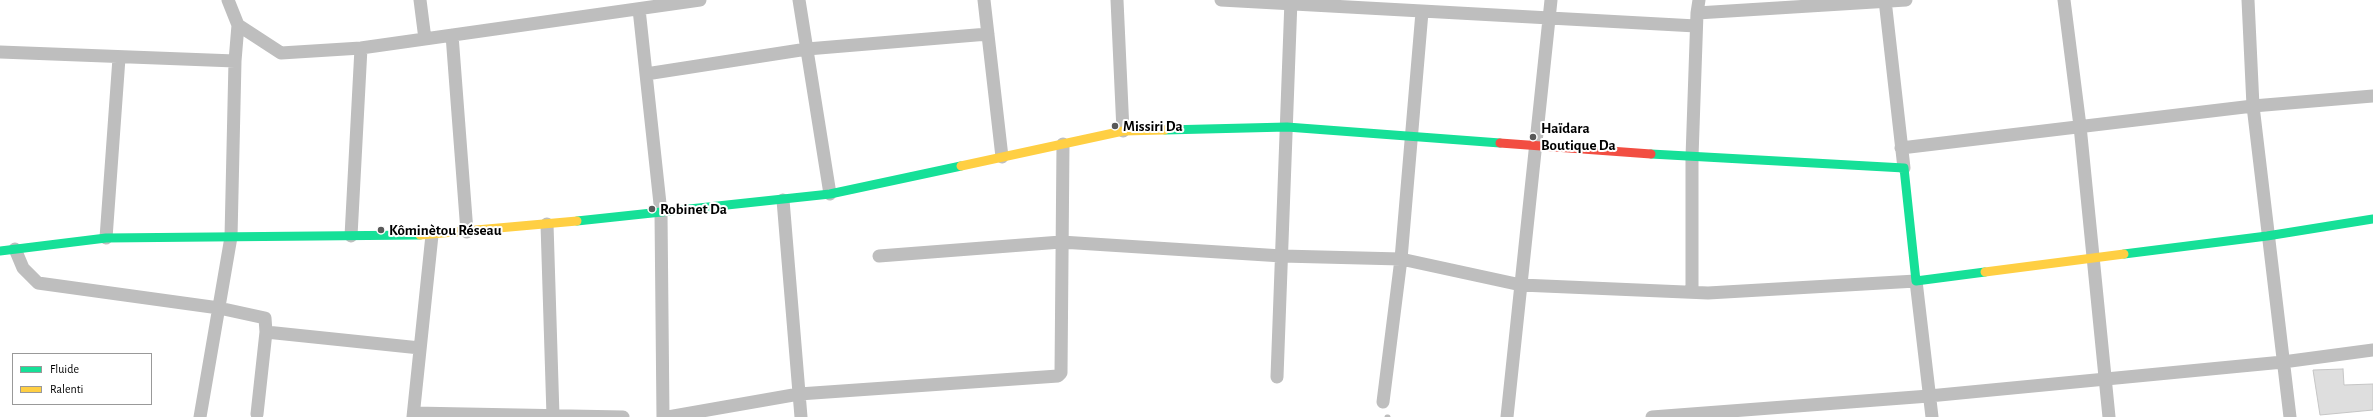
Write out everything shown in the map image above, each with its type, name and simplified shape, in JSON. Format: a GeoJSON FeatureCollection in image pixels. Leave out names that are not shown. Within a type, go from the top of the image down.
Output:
{"type":"FeatureCollection","features":[{"type":"Feature","properties":{"kind":"street"},"geometry":{"type":"LineString","coordinates":[[200,417],[231,237],[235,61],[238,24],[228,0]]}},
{"type":"Feature","properties":{"kind":"street"},"geometry":{"type":"LineString","coordinates":[[420,0],[425,39]]}},
{"type":"Feature","properties":{"kind":"street"},"geometry":{"type":"LineString","coordinates":[[238,24],[281,53],[361,48],[452,35],[613,6],[639,9],[700,0]]}},
{"type":"Feature","properties":{"kind":"street"},"geometry":{"type":"LineString","coordinates":[[799,0],[830,194]]}},
{"type":"Feature","properties":{"kind":"street"},"geometry":{"type":"LineString","coordinates":[[984,0],[1002,157]]}},
{"type":"Feature","properties":{"kind":"street"},"geometry":{"type":"LineString","coordinates":[[1117,0],[1123,131]]}},
{"type":"Feature","properties":{"kind":"street"},"geometry":{"type":"LineString","coordinates":[[1221,0],[1415,8],[1549,18],[1696,26]]}},
{"type":"Feature","properties":{"kind":"street"},"geometry":{"type":"LineString","coordinates":[[1507,417],[1551,0]]}},
{"type":"Feature","properties":{"kind":"street"},"geometry":{"type":"LineString","coordinates":[[1692,291],[1692,157],[1696,26],[1698,6],[1906,0]]}},
{"type":"Feature","properties":{"kind":"street"},"geometry":{"type":"LineString","coordinates":[[2064,0],[2080,126],[2109,417]]}},
{"type":"Feature","properties":{"kind":"street"},"geometry":{"type":"LineString","coordinates":[[2248,0],[2253,106],[2267,236],[2290,417]]}},
{"type":"Feature","properties":{"kind":"street"},"geometry":{"type":"LineString","coordinates":[[1885,1],[1932,417]]}},
{"type":"Feature","properties":{"kind":"street"},"geometry":{"type":"LineString","coordinates":[[1277,377],[1291,3]]}},
{"type":"Feature","properties":{"kind":"street"},"geometry":{"type":"LineString","coordinates":[[1383,402],[1401,260],[1412,136],[1415,8]]}},
{"type":"Feature","properties":{"kind":"street"},"geometry":{"type":"LineString","coordinates":[[639,9],[662,213],[663,417]]}},
{"type":"Feature","properties":{"kind":"street"},"geometry":{"type":"LineString","coordinates":[[646,74],[807,49],[988,34]]}},
{"type":"Feature","properties":{"kind":"street"},"geometry":{"type":"LineString","coordinates":[[452,35],[467,232]]}},
{"type":"Feature","properties":{"kind":"street"},"geometry":{"type":"LineString","coordinates":[[350,236],[361,48]]}},
{"type":"Feature","properties":{"kind":"street"},"geometry":{"type":"LineString","coordinates":[[0,52],[119,58],[235,61]]}},
{"type":"Feature","properties":{"kind":"street"},"geometry":{"type":"LineString","coordinates":[[106,238],[119,58]]}},
{"type":"Feature","properties":{"kind":"street"},"geometry":{"type":"LineString","coordinates":[[1901,148],[2253,106],[2373,96]]}},
{"type":"Feature","properties":{"kind":"street"},"geometry":{"type":"LineString","coordinates":[[0,251],[106,238],[432,235],[662,213],[830,194],[1123,131],[1287,127],[1692,157],[1904,168]]}},
{"type":"Feature","properties":{"kind":"street"},"geometry":{"type":"LineString","coordinates":[[668,417],[799,394],[1058,376],[1061,373],[1063,144]]}},
{"type":"Feature","properties":{"kind":"street"},"geometry":{"type":"LineString","coordinates":[[783,200],[801,417]]}},
{"type":"Feature","properties":{"kind":"street"},"geometry":{"type":"LineString","coordinates":[[879,256],[1061,242],[1282,256],[1401,260],[1521,285],[1692,291],[1708,293],[1916,281],[2093,260],[2267,236],[2373,219]]}},
{"type":"Feature","properties":{"kind":"street"},"geometry":{"type":"LineString","coordinates":[[547,224],[553,416]]}},
{"type":"Feature","properties":{"kind":"street"},"geometry":{"type":"LineString","coordinates":[[432,235],[413,415],[623,417]]}},
{"type":"Feature","properties":{"kind":"street"},"geometry":{"type":"LineString","coordinates":[[15,249],[23,268],[38,283],[219,308],[265,318],[266,332],[257,414]]}},
{"type":"Feature","properties":{"kind":"street"},"geometry":{"type":"LineString","coordinates":[[266,332],[420,348]]}},
{"type":"Feature","properties":{"kind":"street"},"geometry":{"type":"LineString","coordinates":[[1652,417],[1929,396],[2283,362],[2373,350]]}},
{"type":"Feature","properties":{"kind":"building"},"geometry":{"type":"Polygon","coordinates":[[[2343,369],[2344,385],[2373,384],[2373,410],[2320,415],[2313,370],[2343,369]]]}},
{"type":"Feature","properties":{"kind":"traffic: fast"},"geometry":{"type":"LineString","coordinates":[[1165,130],[1287,127],[1500,143]]}},
{"type":"Feature","properties":{"kind":"traffic: fast"},"geometry":{"type":"LineString","coordinates":[[1651,154],[1904,168],[1916,281],[1985,272]]}},
{"type":"Feature","properties":{"kind":"traffic: fast"},"geometry":{"type":"LineString","coordinates":[[577,221],[830,194],[961,166]]}},
{"type":"Feature","properties":{"kind":"traffic: fast"},"geometry":{"type":"LineString","coordinates":[[2124,254],[2267,236],[2373,219]]}},
{"type":"Feature","properties":{"kind":"traffic: fast"},"geometry":{"type":"LineString","coordinates":[[0,251],[106,238],[420,235]]}},
{"type":"Feature","properties":{"kind":"traffic: slow"},"geometry":{"type":"LineString","coordinates":[[961,166],[1123,131],[1165,130]]}},
{"type":"Feature","properties":{"kind":"traffic: slow"},"geometry":{"type":"LineString","coordinates":[[420,235],[577,221]]}},
{"type":"Feature","properties":{"kind":"traffic: slow"},"geometry":{"type":"LineString","coordinates":[[1985,272],[2124,254]]}},
{"type":"Feature","properties":{"kind":"traffic: jam"},"geometry":{"type":"LineString","coordinates":[[1500,143],[1651,154]]}},
{"type":"Feature","properties":{"kind":"place","name":"Missiri Da"},"geometry":{"type":"Point","coordinates":[1115,126]}},
{"type":"Feature","properties":{"kind":"place","name":"Haïdara Boutique Da"},"geometry":{"type":"Point","coordinates":[1533,137]}},
{"type":"Feature","properties":{"kind":"place","name":"Robinet Da"},"geometry":{"type":"Point","coordinates":[652,209]}},
{"type":"Feature","properties":{"kind":"place","name":"Kôminètou Réseau"},"geometry":{"type":"Point","coordinates":[381,230]}}]}
